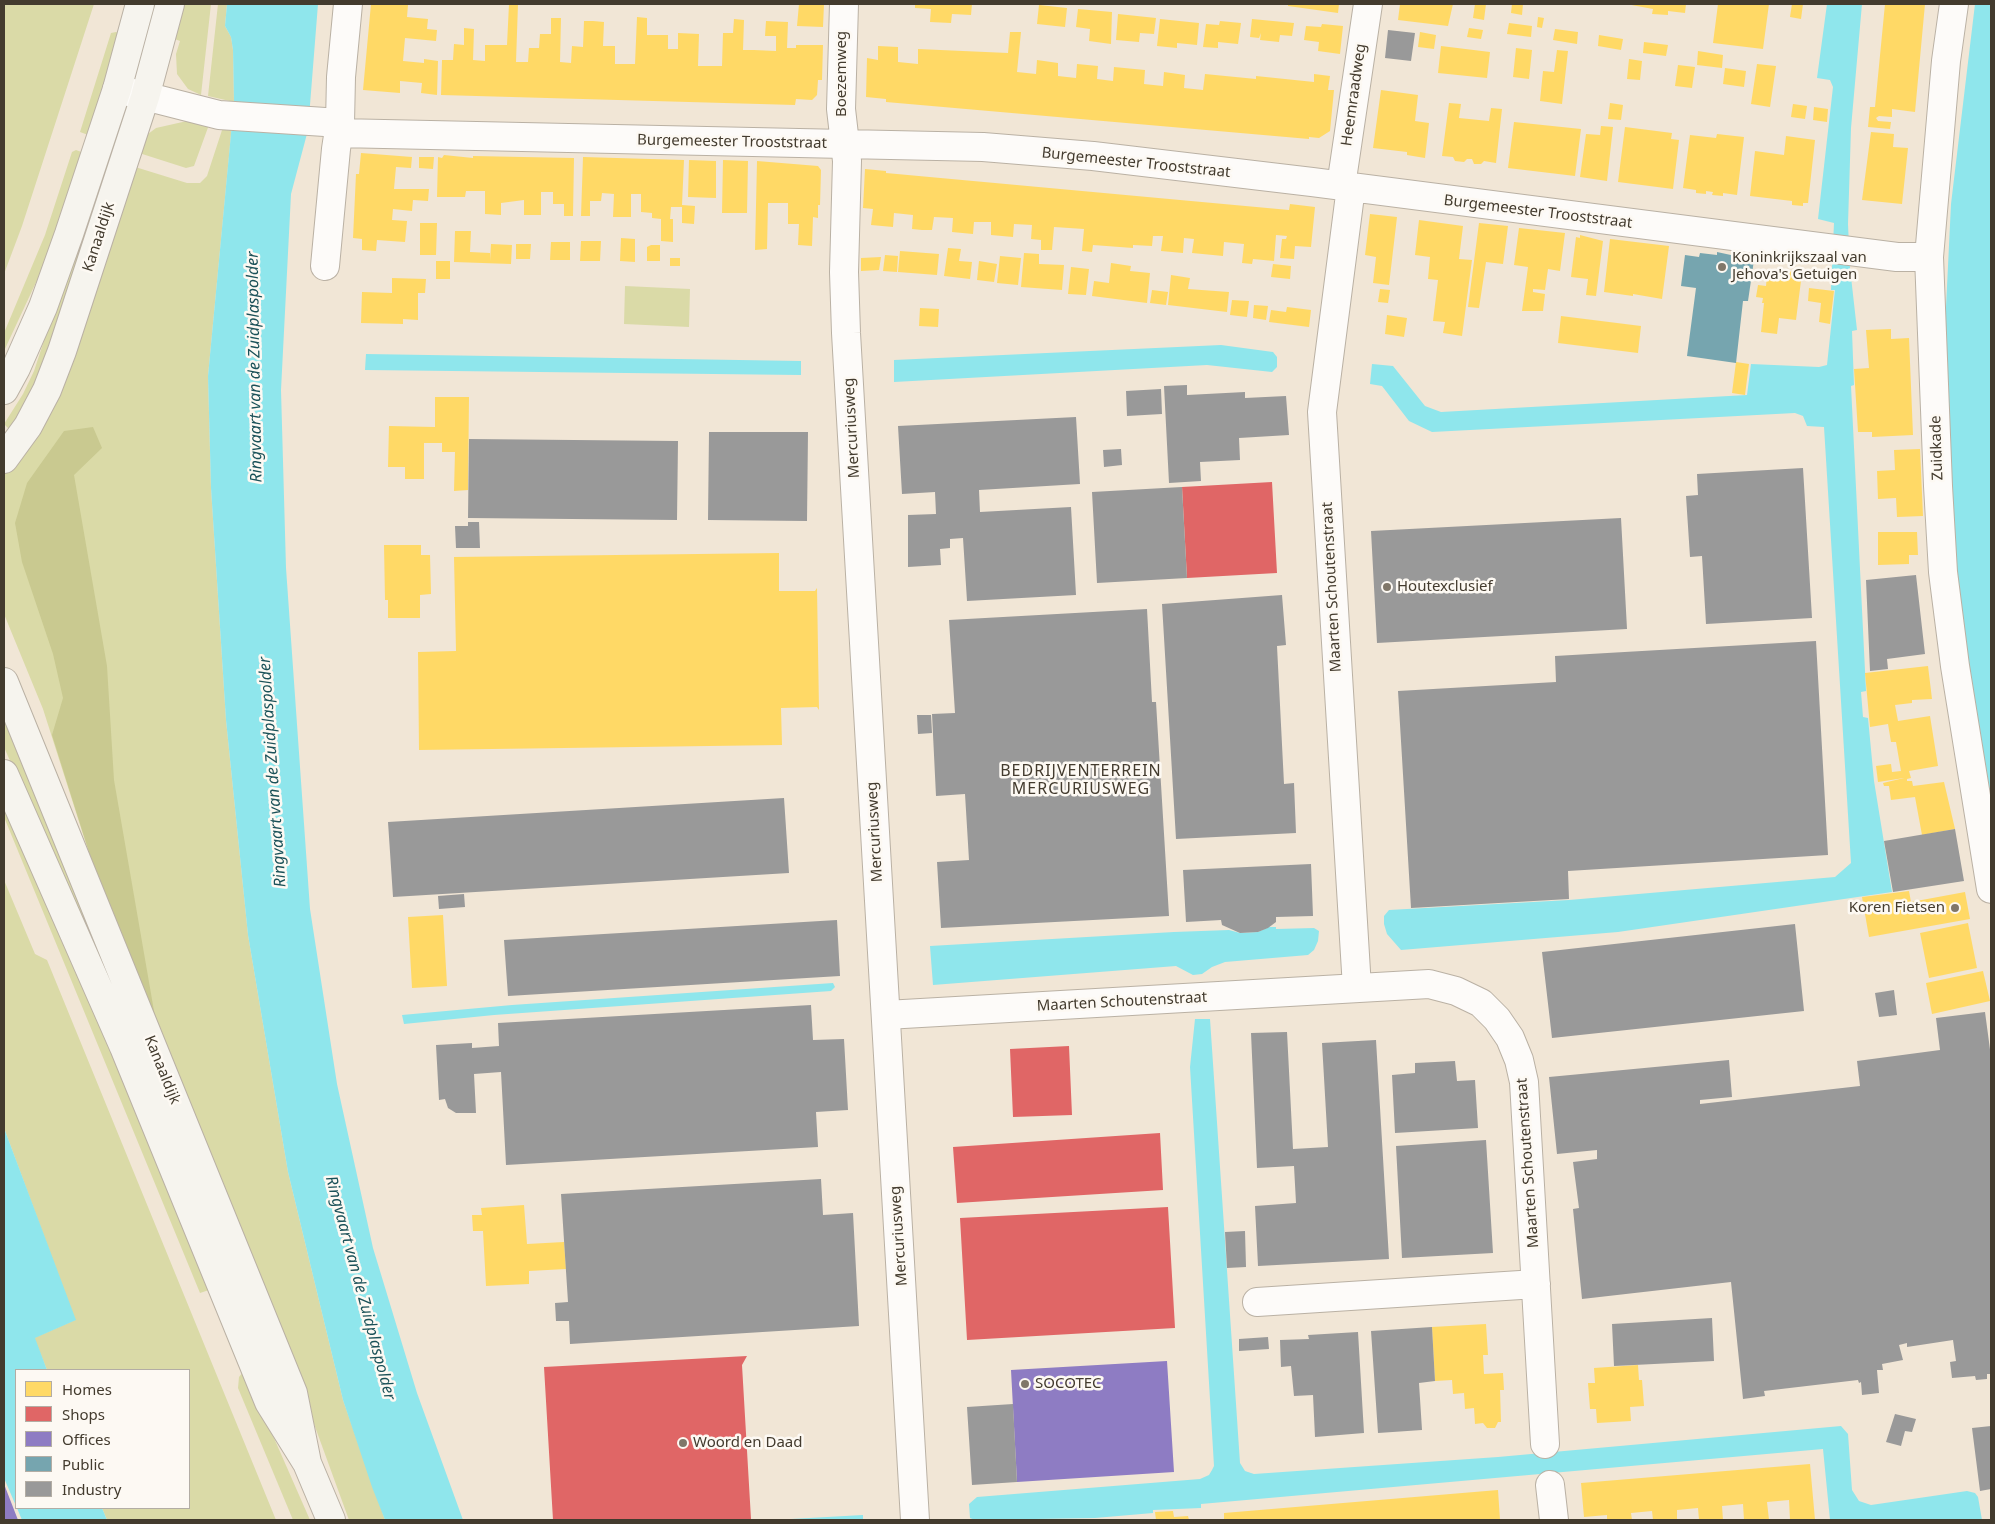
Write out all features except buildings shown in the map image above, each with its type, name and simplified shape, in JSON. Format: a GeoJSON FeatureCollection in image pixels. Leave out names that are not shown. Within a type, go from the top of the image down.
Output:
{"type":"FeatureCollection","features":[{"type":"Feature","properties":{"kind":"main road","name":"Kanaaldijk"},"geometry":{"type":"LineString","coordinates":[[4,390],[43,307],[117,89],[140,4]]}},
{"type":"Feature","properties":{"kind":"main road","name":"Kanaaldijk"},"geometry":{"type":"LineString","coordinates":[[4,459],[28,426],[47,390],[59,359],[145,97],[170,4]]}},
{"type":"Feature","properties":{"kind":"main road","name":"Kanaaldijk"},"geometry":{"type":"LineString","coordinates":[[4,682],[293,1393],[308,1463],[331,1520]]}},
{"type":"Feature","properties":{"kind":"main road","name":"Kanaaldijk"},"geometry":{"type":"LineString","coordinates":[[4,774],[124,1047],[270,1402],[308,1463]]}},
{"type":"Feature","properties":{"kind":"street"},"geometry":{"type":"LineString","coordinates":[[325,266],[339,128],[341,77],[348,4]]}},
{"type":"Feature","properties":{"kind":"street","name":"Boezemweg"},"geometry":{"type":"LineString","coordinates":[[844,4],[841,109],[844,144]]}},
{"type":"Feature","properties":{"kind":"street","name":"Heemraadweg"},"geometry":{"type":"LineString","coordinates":[[1346,186],[1368,4]]}},
{"type":"Feature","properties":{"kind":"street","name":"Zuidkade"},"geometry":{"type":"LineString","coordinates":[[1954,4],[1946,61],[1929,257],[1943,572],[1955,666],[1991,889]]}},
{"type":"Feature","properties":{"kind":"street","name":"Burgemeester Trooststraat"},"geometry":{"type":"LineString","coordinates":[[117,89],[219,114],[308,122],[339,128],[983,147],[1083,156],[1346,186],[1896,257],[1929,257]]}},
{"type":"Feature","properties":{"kind":"street","name":"Mercuriusweg"},"geometry":{"type":"LineString","coordinates":[[844,144],[847,161],[844,272],[846,333],[916,1520]]}},
{"type":"Feature","properties":{"kind":"street","name":"Maarten Schoutenstraat"},"geometry":{"type":"LineString","coordinates":[[1346,186],[1322,412],[1356,988]]}},
{"type":"Feature","properties":{"kind":"street","name":"Maarten Schoutenstraat"},"geometry":{"type":"LineString","coordinates":[[886,1016],[1429,984],[1456,991],[1481,1003],[1497,1019],[1510,1038],[1519,1060],[1524,1082],[1545,1444]]}},
{"type":"Feature","properties":{"kind":"street"},"geometry":{"type":"LineString","coordinates":[[1257,1302],[1536,1284]]}},
{"type":"Feature","properties":{"kind":"street"},"geometry":{"type":"LineString","coordinates":[[1550,1485],[1554,1520]]}},
{"type":"Feature","properties":{"kind":"green space"},"geometry":{"type":"Polygon","coordinates":[[[4,4],[94,4],[22,226],[4,274],[4,4]]]}},
{"type":"Feature","properties":{"kind":"green space"},"geometry":{"type":"Polygon","coordinates":[[[180,4],[211,4],[201,95],[188,89],[177,74],[176,54],[180,41],[172,38],[180,4]]]}},
{"type":"Feature","properties":{"kind":"green space"},"geometry":{"type":"Polygon","coordinates":[[[218,4],[227,4],[225,26],[231,37],[233,50],[234,102],[208,96],[218,4]]]}},
{"type":"Feature","properties":{"kind":"green space"},"geometry":{"type":"Polygon","coordinates":[[[116,32],[122,35],[91,136],[80,132],[111,33],[116,32]]]}},
{"type":"Feature","properties":{"kind":"green space"},"geometry":{"type":"Polygon","coordinates":[[[187,121],[210,122],[194,166],[186,168],[136,152],[148,134],[156,128],[187,121]]]}},
{"type":"Feature","properties":{"kind":"green space"},"geometry":{"type":"Polygon","coordinates":[[[224,124],[232,124],[208,376],[211,488],[226,720],[248,935],[288,1172],[343,1400],[385,1520],[349,1520],[306,1402],[112,925],[43,709],[4,614],[4,470],[132,166],[187,183],[200,183],[207,176],[224,124]]]}},
{"type":"Feature","properties":{"kind":"green space"},"geometry":{"type":"Polygon","coordinates":[[[76,150],[84,153],[52,248],[4,351],[4,333],[45,235],[72,152],[76,150]]]}},
{"type":"Feature","properties":{"kind":"green space"},"geometry":{"type":"Polygon","coordinates":[[[104,159],[114,162],[42,380],[11,431],[4,424],[23,394],[34,371],[104,159]]]}},
{"type":"Feature","properties":{"kind":"green space"},"geometry":{"type":"Polygon","coordinates":[[[625,286],[690,289],[689,327],[624,324],[625,286]]]}},
{"type":"Feature","properties":{"kind":"green space"},"geometry":{"type":"Polygon","coordinates":[[[93,427],[102,448],[74,475],[107,666],[114,780],[158,1034],[112,925],[52,735],[63,698],[53,654],[22,562],[15,523],[27,483],[64,431],[93,427]]]}},
{"type":"Feature","properties":{"kind":"green space"},"geometry":{"type":"Polygon","coordinates":[[[4,705],[266,1350],[4,747],[4,705]]]}},
{"type":"Feature","properties":{"kind":"green space"},"geometry":{"type":"Polygon","coordinates":[[[4,792],[212,1289],[200,1293],[4,817],[4,792]]]}},
{"type":"Feature","properties":{"kind":"green space"},"geometry":{"type":"Polygon","coordinates":[[[4,880],[35,954],[47,960],[276,1520],[107,1520],[102,1509],[190,1509],[190,1369],[47,1369],[34,1338],[75,1320],[4,1128],[4,880]]]}},
{"type":"Feature","properties":{"kind":"green space"},"geometry":{"type":"Polygon","coordinates":[[[245,1372],[310,1520],[293,1520],[238,1388],[239,1377],[245,1372]]]}},
{"type":"Feature","properties":{"kind":"water","name":"Ringvaart van de Zuidplaspolder"},"geometry":{"type":"Polygon","coordinates":[[[227,4],[318,4],[308,130],[291,194],[281,390],[286,568],[310,909],[337,1084],[373,1248],[417,1393],[463,1520],[385,1520],[372,1487],[343,1400],[288,1172],[248,935],[226,720],[211,488],[208,376],[234,102],[233,50],[231,37],[225,26],[227,4]]]}},
{"type":"Feature","properties":{"kind":"water"},"geometry":{"type":"Polygon","coordinates":[[[1827,4],[1862,4],[1851,128],[1848,224],[1850,268],[1857,330],[1852,331],[1854,385],[1851,386],[1866,691],[1861,692],[1863,717],[1868,718],[1874,781],[1892,892],[1618,932],[1401,950],[1387,934],[1384,924],[1384,916],[1389,910],[1569,900],[1835,877],[1851,863],[1824,427],[1807,426],[1803,416],[1795,413],[1432,432],[1409,421],[1382,386],[1370,384],[1372,364],[1393,366],[1425,406],[1441,412],[1747,395],[1751,364],[1819,367],[1827,365],[1835,290],[1831,290],[1834,223],[1818,219],[1833,87],[1830,80],[1817,78],[1827,4]]]}},
{"type":"Feature","properties":{"kind":"water"},"geometry":{"type":"Polygon","coordinates":[[[1975,4],[1991,4],[1991,821],[1961,656],[1943,369],[1951,204],[1975,4]]]}},
{"type":"Feature","properties":{"kind":"water"},"geometry":{"type":"Polygon","coordinates":[[[1221,345],[1273,352],[1277,357],[1277,367],[1272,372],[1207,365],[894,382],[894,360],[1221,345]]]}},
{"type":"Feature","properties":{"kind":"water"},"geometry":{"type":"Polygon","coordinates":[[[366,354],[801,361],[801,375],[365,370],[366,354]]]}},
{"type":"Feature","properties":{"kind":"water"},"geometry":{"type":"Polygon","coordinates":[[[1269,927],[1276,927],[1276,929],[1314,928],[1319,931],[1318,941],[1314,950],[1308,955],[1225,962],[1212,967],[1202,974],[1193,975],[1176,966],[933,985],[930,946],[1174,932],[1229,930],[1240,933],[1258,932],[1269,927]]]}},
{"type":"Feature","properties":{"kind":"water"},"geometry":{"type":"Polygon","coordinates":[[[833,983],[835,987],[831,991],[494,1015],[404,1024],[402,1015],[512,1005],[833,983]]]}},
{"type":"Feature","properties":{"kind":"water"},"geometry":{"type":"Polygon","coordinates":[[[1195,1019],[1210,1019],[1240,1463],[1245,1471],[1254,1474],[1498,1457],[1841,1426],[1848,1434],[1852,1490],[1859,1501],[1871,1505],[1967,1491],[1975,1493],[1978,1497],[1982,1520],[1830,1520],[1823,1449],[1201,1504],[1201,1508],[1153,1510],[1153,1513],[1095,1518],[975,1520],[970,1518],[969,1504],[977,1497],[1200,1479],[1209,1475],[1214,1466],[1190,1067],[1195,1019]]]}},
{"type":"Feature","properties":{"kind":"water"},"geometry":{"type":"Polygon","coordinates":[[[4,1128],[76,1320],[35,1338],[47,1369],[15,1369],[15,1504],[4,1478],[4,1128]]]}},
{"type":"Feature","properties":{"kind":"water"},"geometry":{"type":"Polygon","coordinates":[[[17,1509],[102,1509],[107,1520],[22,1520],[17,1509]]]}},
{"type":"Feature","properties":{"kind":"water"},"geometry":{"type":"Polygon","coordinates":[[[863,1515],[863,1520],[773,1520],[863,1515]]]}},
{"type":"Feature","properties":{"kind":"place","name":"Koninkrijkszaal van Jehova's Getuigen"},"geometry":{"type":"Point","coordinates":[1722,267]}},
{"type":"Feature","properties":{"kind":"place","name":"Houtexclusief"},"geometry":{"type":"Point","coordinates":[1387,587]}},
{"type":"Feature","properties":{"kind":"place","name":"Koren Fietsen"},"geometry":{"type":"Point","coordinates":[1955,908]}},
{"type":"Feature","properties":{"kind":"place","name":"SOCOTEC"},"geometry":{"type":"Point","coordinates":[1025,1384]}},
{"type":"Feature","properties":{"kind":"place","name":"Woord en Daad"},"geometry":{"type":"Point","coordinates":[683,1443]}},
{"type":"Feature","properties":{"kind":"district","name":"BEDRIJVENTERREIN MERCURIUSWEG"},"geometry":{"type":"Point","coordinates":[1081,780]}}]}
